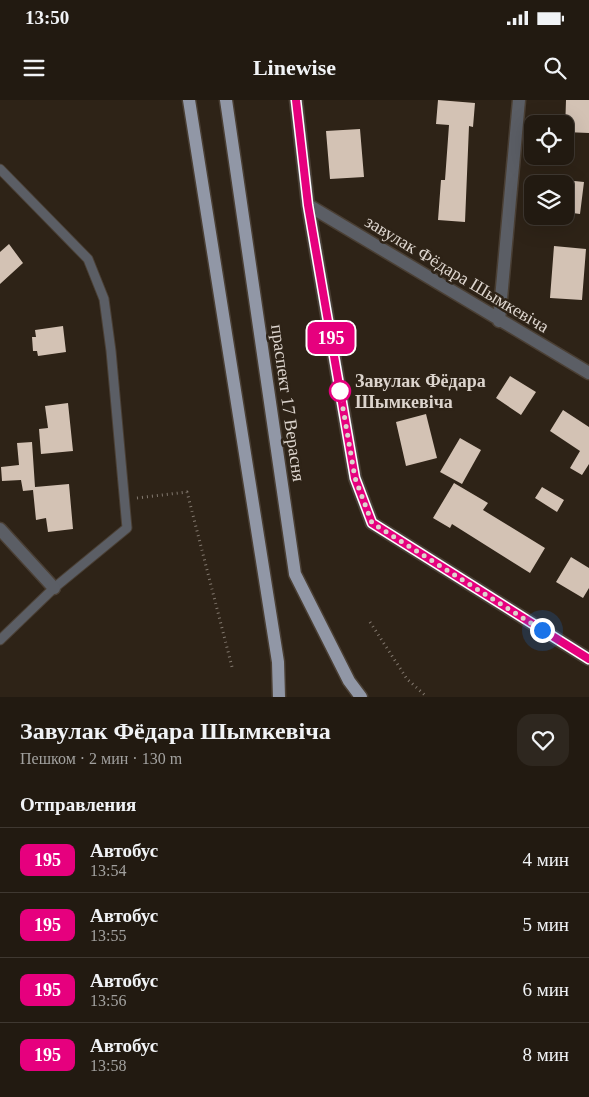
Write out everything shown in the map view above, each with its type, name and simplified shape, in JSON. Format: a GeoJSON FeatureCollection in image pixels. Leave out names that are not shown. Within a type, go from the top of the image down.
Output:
{"type":"FeatureCollection","features":[{"type":"Feature","properties":{"kind":"main road"},"geometry":{"type":"LineString","coordinates":[[189,100],[278,662],[279,697]]}},
{"type":"Feature","properties":{"kind":"main road","name":"праспект 17 Верасня"},"geometry":{"type":"LineString","coordinates":[[226,100],[295,574],[349,681],[360,697]]}},
{"type":"Feature","properties":{"kind":"street"},"geometry":{"type":"LineString","coordinates":[[296,100],[308,205],[355,478],[372,523],[589,659]]}},
{"type":"Feature","properties":{"kind":"street"},"geometry":{"type":"LineString","coordinates":[[498,320],[518,100]]}},
{"type":"Feature","properties":{"kind":"street","name":"завулак Фёдара Шымкевіча"},"geometry":{"type":"LineString","coordinates":[[308,205],[589,373]]}},
{"type":"Feature","properties":{"kind":"street"},"geometry":{"type":"LineString","coordinates":[[0,529],[54,588]]}},
{"type":"Feature","properties":{"kind":"lane"},"geometry":{"type":"LineString","coordinates":[[0,169],[88,259],[104,299],[127,528],[54,588],[0,640]]}},
{"type":"Feature","properties":{"kind":"path"},"geometry":{"type":"LineString","coordinates":[[125,500],[187,492],[232,667]]}},
{"type":"Feature","properties":{"kind":"path"},"geometry":{"type":"LineString","coordinates":[[370,622],[407,679],[427,697]]}},
{"type":"Feature","properties":{"kind":"building"},"geometry":{"type":"Polygon","coordinates":[[[438,100],[475,103],[473,127],[469,126],[465,222],[438,220],[441,180],[445,180],[449,125],[436,124],[438,100]]]}},
{"type":"Feature","properties":{"kind":"building"},"geometry":{"type":"Polygon","coordinates":[[[566,100],[589,100],[589,133],[574,132],[574,115],[566,115],[566,100]]]}},
{"type":"Feature","properties":{"kind":"building"},"geometry":{"type":"Polygon","coordinates":[[[360,129],[364,177],[330,179],[326,131],[360,129]]]}},
{"type":"Feature","properties":{"kind":"building"},"geometry":{"type":"Polygon","coordinates":[[[574,181],[584,182],[580,214],[574,213],[574,181]]]}},
{"type":"Feature","properties":{"kind":"building"},"geometry":{"type":"Polygon","coordinates":[[[9,244],[23,263],[0,284],[0,252],[9,244]]]}},
{"type":"Feature","properties":{"kind":"building"},"geometry":{"type":"Polygon","coordinates":[[[554,246],[586,249],[582,300],[550,298],[554,246]]]}},
{"type":"Feature","properties":{"kind":"building"},"geometry":{"type":"Polygon","coordinates":[[[63,326],[66,352],[38,356],[37,351],[33,351],[32,337],[36,337],[35,330],[63,326]]]}},
{"type":"Feature","properties":{"kind":"building"},"geometry":{"type":"Polygon","coordinates":[[[510,376],[536,392],[521,415],[496,398],[510,376]]]}},
{"type":"Feature","properties":{"kind":"building"},"geometry":{"type":"Polygon","coordinates":[[[68,403],[73,451],[41,454],[39,429],[48,428],[45,406],[68,403]]]}},
{"type":"Feature","properties":{"kind":"building"},"geometry":{"type":"Polygon","coordinates":[[[563,410],[589,427],[589,464],[582,475],[570,468],[580,451],[550,431],[563,410]]]}},
{"type":"Feature","properties":{"kind":"building"},"geometry":{"type":"Polygon","coordinates":[[[426,414],[437,458],[406,466],[396,422],[426,414]]]}},
{"type":"Feature","properties":{"kind":"building"},"geometry":{"type":"Polygon","coordinates":[[[460,438],[481,450],[462,484],[440,472],[460,438]]]}},
{"type":"Feature","properties":{"kind":"building"},"geometry":{"type":"Polygon","coordinates":[[[32,442],[35,487],[69,484],[73,529],[48,532],[46,518],[36,520],[33,490],[23,491],[21,480],[2,481],[1,467],[19,465],[17,443],[32,442]]]}},
{"type":"Feature","properties":{"kind":"building"},"geometry":{"type":"Polygon","coordinates":[[[454,483],[488,503],[483,510],[545,548],[530,573],[452,524],[450,528],[433,518],[454,483]]]}},
{"type":"Feature","properties":{"kind":"building"},"geometry":{"type":"Polygon","coordinates":[[[542,487],[564,500],[557,512],[535,498],[542,487]]]}},
{"type":"Feature","properties":{"kind":"building"},"geometry":{"type":"Polygon","coordinates":[[[571,557],[589,568],[589,588],[583,598],[556,582],[571,557]]]}},
{"type":"Feature","properties":{"kind":"bus line","name":"195"},"geometry":{"type":"LineString","coordinates":[[296,100],[308,205],[355,478],[372,523],[589,659]]}},
{"type":"Feature","properties":{"kind":"place","name":"Завулак Фёдара Шымкевіча"},"geometry":{"type":"Point","coordinates":[340,391]}},
{"type":"Feature","properties":{"kind":"route"},"geometry":{"type":"LineString","coordinates":[[340,391],[355,478],[372,523],[542,630]]}}]}
